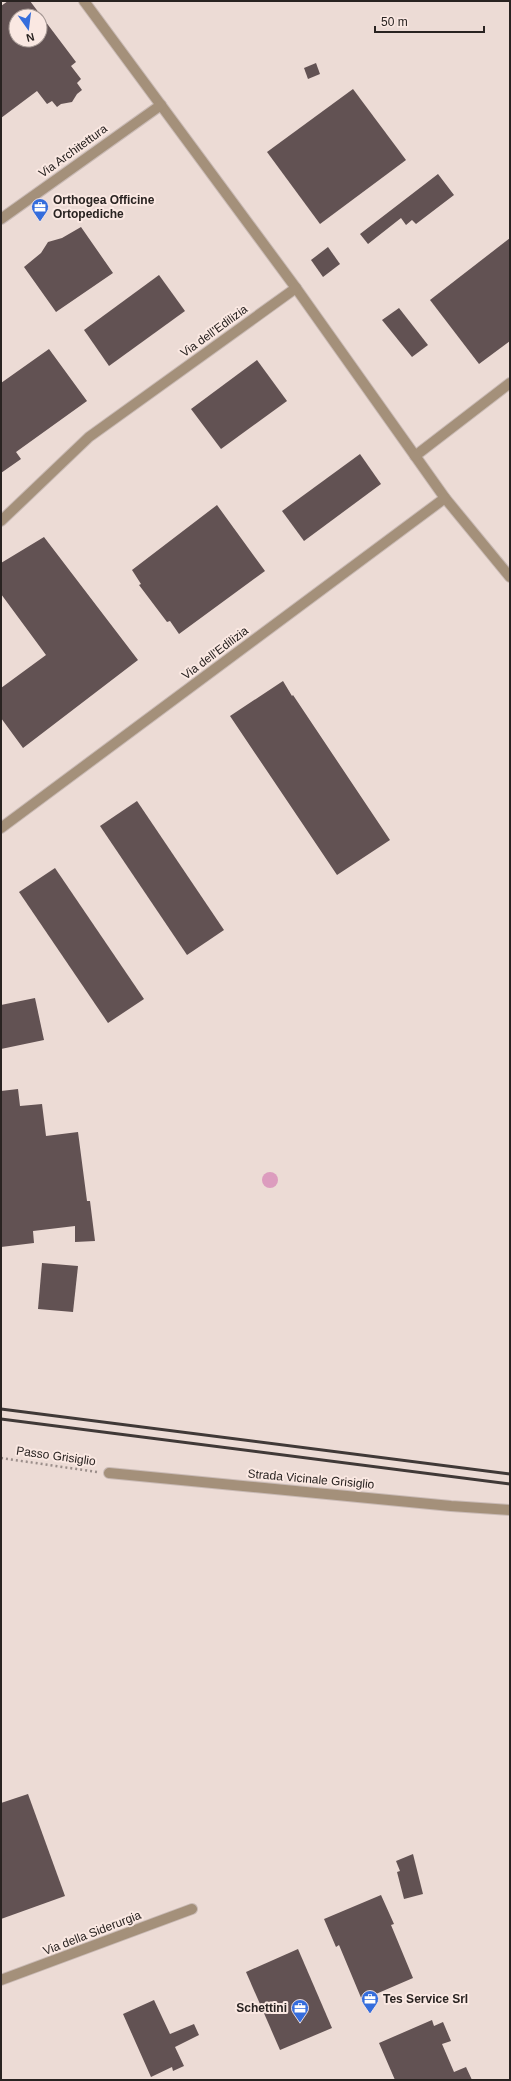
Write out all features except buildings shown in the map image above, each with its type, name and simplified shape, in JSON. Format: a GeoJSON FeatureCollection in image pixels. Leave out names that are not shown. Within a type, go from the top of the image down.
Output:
{"type":"FeatureCollection","features":[{"type":"Feature","properties":{"kind":"street"},"geometry":{"type":"LineString","coordinates":[[84,1],[296,288],[445,498],[510,577]]}},
{"type":"Feature","properties":{"kind":"street","name":"Via Architettura"},"geometry":{"type":"LineString","coordinates":[[1,219],[161,105]]}},
{"type":"Feature","properties":{"kind":"street","name":"Via dell'Edilizia"},"geometry":{"type":"LineString","coordinates":[[1,521],[89,437],[296,288]]}},
{"type":"Feature","properties":{"kind":"street"},"geometry":{"type":"LineString","coordinates":[[415,456],[510,383]]}},
{"type":"Feature","properties":{"kind":"street","name":"Via dell'Edilizia"},"geometry":{"type":"LineString","coordinates":[[1,828],[445,498]]}},
{"type":"Feature","properties":{"kind":"street","name":"Strada Vicinale Grisiglio"},"geometry":{"type":"LineString","coordinates":[[109,1473],[451,1506],[510,1510]]}},
{"type":"Feature","properties":{"kind":"street","name":"Via della Siderurgia"},"geometry":{"type":"LineString","coordinates":[[1,1980],[192,1909]]}},
{"type":"Feature","properties":{"kind":"path","name":"Passo Grisiglio"},"geometry":{"type":"LineString","coordinates":[[1,1458],[109,1473]]}},
{"type":"Feature","properties":{"kind":"shaded area"},"geometry":{"type":"Polygon","coordinates":[[[270,1172],[276,1174],[278,1180],[276,1186],[270,1188],[264,1186],[262,1180],[264,1174],[270,1172]]]}},
{"type":"Feature","properties":{"kind":"railway"},"geometry":{"type":"LineString","coordinates":[[1,1409],[510,1474]]}},
{"type":"Feature","properties":{"kind":"railway"},"geometry":{"type":"LineString","coordinates":[[1,1419],[510,1484]]}},
{"type":"Feature","properties":{"kind":"place","name":"Orthogea Officine Ortopediche"},"geometry":{"type":"Point","coordinates":[40,222]}},
{"type":"Feature","properties":{"kind":"place","name":"Tes Service Srl"},"geometry":{"type":"Point","coordinates":[370,2014]}},
{"type":"Feature","properties":{"kind":"place","name":"Schettini"},"geometry":{"type":"Point","coordinates":[300,2023]}}]}
